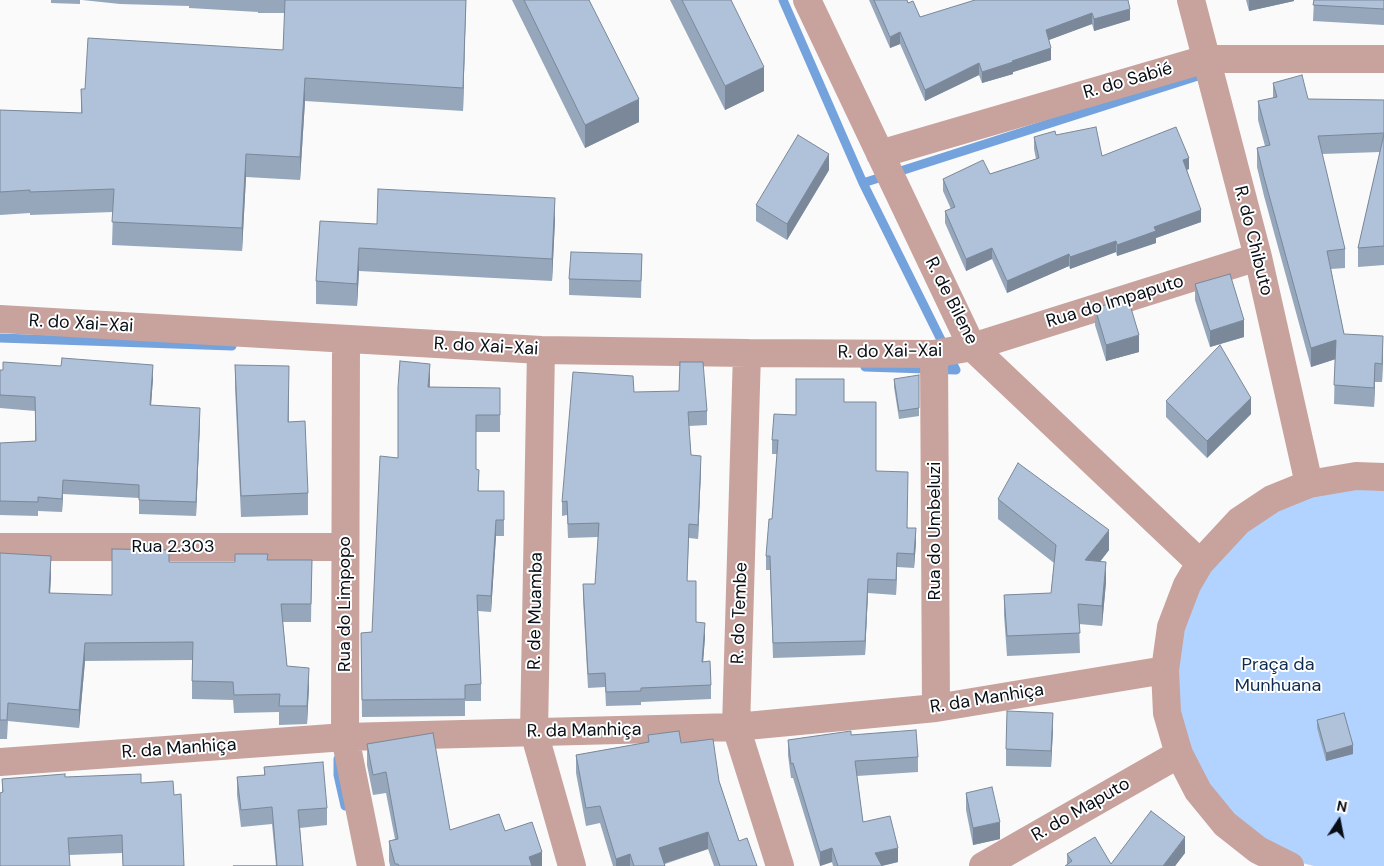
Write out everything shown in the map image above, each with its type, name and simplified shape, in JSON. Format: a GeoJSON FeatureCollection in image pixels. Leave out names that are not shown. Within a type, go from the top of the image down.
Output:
{"type":"FeatureCollection","features":[{"type":"Feature","properties":{"kind":"street","name":"R. de Bilene"},"geometry":{"type":"LineString","coordinates":[[807,0],[972,347],[1200,563]]}},
{"type":"Feature","properties":{"kind":"street","name":"R. do Chibuto"},"geometry":{"type":"LineString","coordinates":[[1191,0],[1258,257],[1309,484]]}},
{"type":"Feature","properties":{"kind":"street","name":"R. do Sabié"},"geometry":{"type":"LineString","coordinates":[[880,154],[1206,59],[1384,59]]}},
{"type":"Feature","properties":{"kind":"street","name":"Rua do Impaputo"},"geometry":{"type":"LineString","coordinates":[[972,347],[1258,257]]}},
{"type":"Feature","properties":{"kind":"street","name":"R. do Xai-Xai"},"geometry":{"type":"LineString","coordinates":[[0,319],[541,350],[934,354],[972,347]]}},
{"type":"Feature","properties":{"kind":"street","name":"Rua do Limpopo"},"geometry":{"type":"LineString","coordinates":[[346,340],[345,737],[371,866]]}},
{"type":"Feature","properties":{"kind":"street","name":"R. de Muamba"},"geometry":{"type":"LineString","coordinates":[[541,350],[534,732],[572,866]]}},
{"type":"Feature","properties":{"kind":"street","name":"R. do Tembe"},"geometry":{"type":"LineString","coordinates":[[747,353],[736,727],[780,866]]}},
{"type":"Feature","properties":{"kind":"street","name":"Rua do Umbeluzi"},"geometry":{"type":"LineString","coordinates":[[934,354],[936,708]]}},
{"type":"Feature","properties":{"kind":"street"},"geometry":{"type":"LineString","coordinates":[[1290,866],[1250,858],[1198,791],[1179,754],[1167,713],[1165,670],[1171,627],[1187,585],[1200,563],[1239,521],[1272,499],[1309,484],[1356,476],[1384,477]]}},
{"type":"Feature","properties":{"kind":"street","name":"Rua 2.303"},"geometry":{"type":"LineString","coordinates":[[0,547],[346,547]]}},
{"type":"Feature","properties":{"kind":"street","name":"R. da Manhiça"},"geometry":{"type":"LineString","coordinates":[[0,762],[345,737],[736,727],[936,708],[1165,670]]}},
{"type":"Feature","properties":{"kind":"street","name":"R. do Maputo"},"geometry":{"type":"LineString","coordinates":[[983,866],[1179,754]]}},
{"type":"Feature","properties":{"kind":"green space","name":"Praça da Munhuana"},"geometry":{"type":"Polygon","coordinates":[[[1384,486],[1384,866],[1314,866],[1302,863],[1231,817],[1185,751],[1172,666],[1195,587],[1246,528],[1311,492],[1384,486]]]}},
{"type":"Feature","properties":{"kind":"building"},"geometry":{"type":"Polygon","coordinates":[[[285,0],[466,0],[463,88],[305,78],[300,157],[246,154],[242,228],[112,222],[114,189],[0,192],[0,110],[82,113],[81,89],[85,89],[88,38],[283,50],[285,0]]]}},
{"type":"Feature","properties":{"kind":"building"},"geometry":{"type":"Polygon","coordinates":[[[524,0],[589,0],[639,99],[585,125],[524,0]]]}},
{"type":"Feature","properties":{"kind":"building"},"geometry":{"type":"Polygon","coordinates":[[[682,0],[731,0],[764,67],[725,86],[682,0]]]}},
{"type":"Feature","properties":{"kind":"building"},"geometry":{"type":"Polygon","coordinates":[[[874,0],[907,0],[908,3],[913,1],[920,17],[975,0],[1128,0],[1130,9],[1094,19],[1092,13],[1046,30],[1051,48],[982,72],[979,63],[925,90],[900,32],[890,37],[874,0]]]}},
{"type":"Feature","properties":{"kind":"building"},"geometry":{"type":"Polygon","coordinates":[[[1314,0],[1384,0],[1384,9],[1313,5],[1314,0]]]}},
{"type":"Feature","properties":{"kind":"building"},"geometry":{"type":"Polygon","coordinates":[[[1302,75],[1308,99],[1384,100],[1384,133],[1318,136],[1345,249],[1327,251],[1344,334],[1383,336],[1382,364],[1375,363],[1374,388],[1334,385],[1336,340],[1311,348],[1257,148],[1270,145],[1258,101],[1277,97],[1273,83],[1302,75]]]}},
{"type":"Feature","properties":{"kind":"building"},"geometry":{"type":"Polygon","coordinates":[[[1096,127],[1102,156],[1176,127],[1189,158],[1183,160],[1201,210],[1154,227],[1156,231],[1117,245],[1116,241],[1070,257],[1069,254],[1007,281],[992,248],[966,259],[945,211],[955,207],[943,179],[983,160],[990,174],[1039,158],[1034,137],[1055,131],[1056,135],[1096,127]]]}},
{"type":"Feature","properties":{"kind":"building"},"geometry":{"type":"Polygon","coordinates":[[[1384,134],[1384,246],[1358,248],[1384,134]]]}},
{"type":"Feature","properties":{"kind":"building"},"geometry":{"type":"Polygon","coordinates":[[[798,135],[829,154],[787,224],[756,205],[798,135]]]}},
{"type":"Feature","properties":{"kind":"building"},"geometry":{"type":"Polygon","coordinates":[[[378,189],[555,198],[552,259],[359,248],[357,284],[316,281],[320,221],[377,224],[378,189]]]}},
{"type":"Feature","properties":{"kind":"building"},"geometry":{"type":"Polygon","coordinates":[[[571,252],[642,254],[641,281],[569,279],[571,252]]]}},
{"type":"Feature","properties":{"kind":"building"},"geometry":{"type":"Polygon","coordinates":[[[1230,274],[1244,320],[1210,331],[1195,284],[1230,274]]]}},
{"type":"Feature","properties":{"kind":"building"},"geometry":{"type":"Polygon","coordinates":[[[1128,298],[1139,335],[1106,345],[1095,308],[1128,298]]]}},
{"type":"Feature","properties":{"kind":"building"},"geometry":{"type":"Polygon","coordinates":[[[1220,345],[1251,398],[1207,441],[1166,401],[1220,345]]]}},
{"type":"Feature","properties":{"kind":"building"},"geometry":{"type":"Polygon","coordinates":[[[62,358],[153,365],[150,405],[200,408],[196,502],[139,500],[139,485],[63,480],[62,499],[38,497],[38,502],[0,501],[0,443],[36,441],[35,397],[0,395],[0,370],[3,370],[3,362],[61,366],[62,358]]]}},
{"type":"Feature","properties":{"kind":"building"},"geometry":{"type":"Polygon","coordinates":[[[400,361],[430,364],[428,387],[500,388],[500,415],[476,415],[476,469],[479,470],[478,491],[504,491],[504,520],[496,520],[491,596],[477,595],[481,684],[465,685],[465,699],[362,700],[361,633],[372,632],[380,456],[398,458],[400,361]]]}},
{"type":"Feature","properties":{"kind":"building"},"geometry":{"type":"Polygon","coordinates":[[[680,362],[703,362],[707,411],[688,412],[691,455],[701,456],[698,525],[689,524],[687,581],[696,581],[696,622],[705,623],[702,662],[710,661],[711,685],[641,688],[641,691],[606,692],[605,673],[588,674],[583,584],[595,584],[599,523],[568,524],[567,501],[562,502],[573,372],[633,376],[634,392],[679,391],[680,362]]]}},
{"type":"Feature","properties":{"kind":"building"},"geometry":{"type":"Polygon","coordinates":[[[235,365],[289,366],[288,422],[305,421],[308,493],[241,496],[235,365]]]}},
{"type":"Feature","properties":{"kind":"building"},"geometry":{"type":"Polygon","coordinates":[[[919,375],[919,408],[899,411],[894,379],[919,375]]]}},
{"type":"Feature","properties":{"kind":"building"},"geometry":{"type":"Polygon","coordinates":[[[796,379],[844,379],[844,402],[876,402],[876,471],[908,472],[907,528],[916,528],[914,554],[897,553],[896,580],[868,579],[865,641],[773,643],[770,556],[766,556],[769,519],[772,519],[778,440],[772,440],[774,414],[796,415],[796,379]]]}},
{"type":"Feature","properties":{"kind":"building"},"geometry":{"type":"Polygon","coordinates":[[[1018,463],[1109,530],[1085,560],[1106,562],[1102,606],[1078,604],[1080,633],[1007,636],[1004,595],[1051,593],[1056,545],[998,499],[1018,463]]]}},
{"type":"Feature","properties":{"kind":"building"},"geometry":{"type":"Polygon","coordinates":[[[112,549],[169,550],[169,562],[235,562],[235,554],[268,554],[267,560],[312,560],[311,604],[281,604],[287,666],[309,668],[307,706],[279,706],[280,694],[234,695],[233,682],[192,681],[193,642],[85,643],[79,710],[8,703],[7,720],[0,720],[0,553],[51,556],[49,593],[112,595],[112,549]]]}},
{"type":"Feature","properties":{"kind":"building"},"geometry":{"type":"Polygon","coordinates":[[[1007,711],[1053,713],[1051,751],[1006,749],[1007,711]]]}},
{"type":"Feature","properties":{"kind":"building"},"geometry":{"type":"Polygon","coordinates":[[[1344,713],[1353,745],[1326,753],[1317,720],[1344,713]]]}},
{"type":"Feature","properties":{"kind":"building"},"geometry":{"type":"Polygon","coordinates":[[[916,730],[918,757],[855,761],[863,822],[890,816],[898,848],[875,853],[882,866],[838,866],[832,848],[820,852],[793,763],[791,764],[788,740],[851,731],[851,735],[916,730]]]}},
{"type":"Feature","properties":{"kind":"building"},"geometry":{"type":"Polygon","coordinates":[[[679,731],[681,743],[713,739],[719,781],[739,841],[747,838],[757,866],[720,866],[708,832],[659,848],[665,866],[634,866],[630,854],[616,859],[600,806],[586,808],[576,755],[649,742],[648,735],[679,731]]]}},
{"type":"Feature","properties":{"kind":"building"},"geometry":{"type":"Polygon","coordinates":[[[433,733],[450,830],[499,814],[505,831],[532,822],[542,852],[529,857],[532,866],[399,866],[395,864],[389,841],[398,839],[386,772],[373,775],[367,744],[433,733]]]}},
{"type":"Feature","properties":{"kind":"building"},"geometry":{"type":"Polygon","coordinates":[[[323,762],[327,808],[298,810],[303,866],[277,866],[272,807],[241,810],[237,777],[265,775],[264,767],[323,762]]]}},
{"type":"Feature","properties":{"kind":"building"},"geometry":{"type":"Polygon","coordinates":[[[65,774],[65,777],[141,774],[141,783],[173,781],[174,795],[181,794],[184,866],[123,866],[122,835],[68,838],[70,866],[0,866],[0,793],[3,792],[2,779],[65,774]]]}},
{"type":"Feature","properties":{"kind":"building"},"geometry":{"type":"Polygon","coordinates":[[[992,787],[1000,822],[973,828],[966,793],[992,787]]]}},
{"type":"Feature","properties":{"kind":"building"},"geometry":{"type":"Polygon","coordinates":[[[1151,811],[1185,837],[1163,866],[1065,866],[1072,861],[1067,854],[1095,837],[1111,864],[1151,811]]]}},
{"type":"Feature","properties":{"kind":"waterway"},"geometry":{"type":"LineString","coordinates":[[783,0],[863,183],[956,370],[865,367]]}},
{"type":"Feature","properties":{"kind":"waterway"},"geometry":{"type":"LineString","coordinates":[[863,183],[1201,75]]}},
{"type":"Feature","properties":{"kind":"waterway"},"geometry":{"type":"LineString","coordinates":[[0,338],[232,346]]}},
{"type":"Feature","properties":{"kind":"waterway"},"geometry":{"type":"LineString","coordinates":[[338,759],[338,775],[345,806]]}}]}
